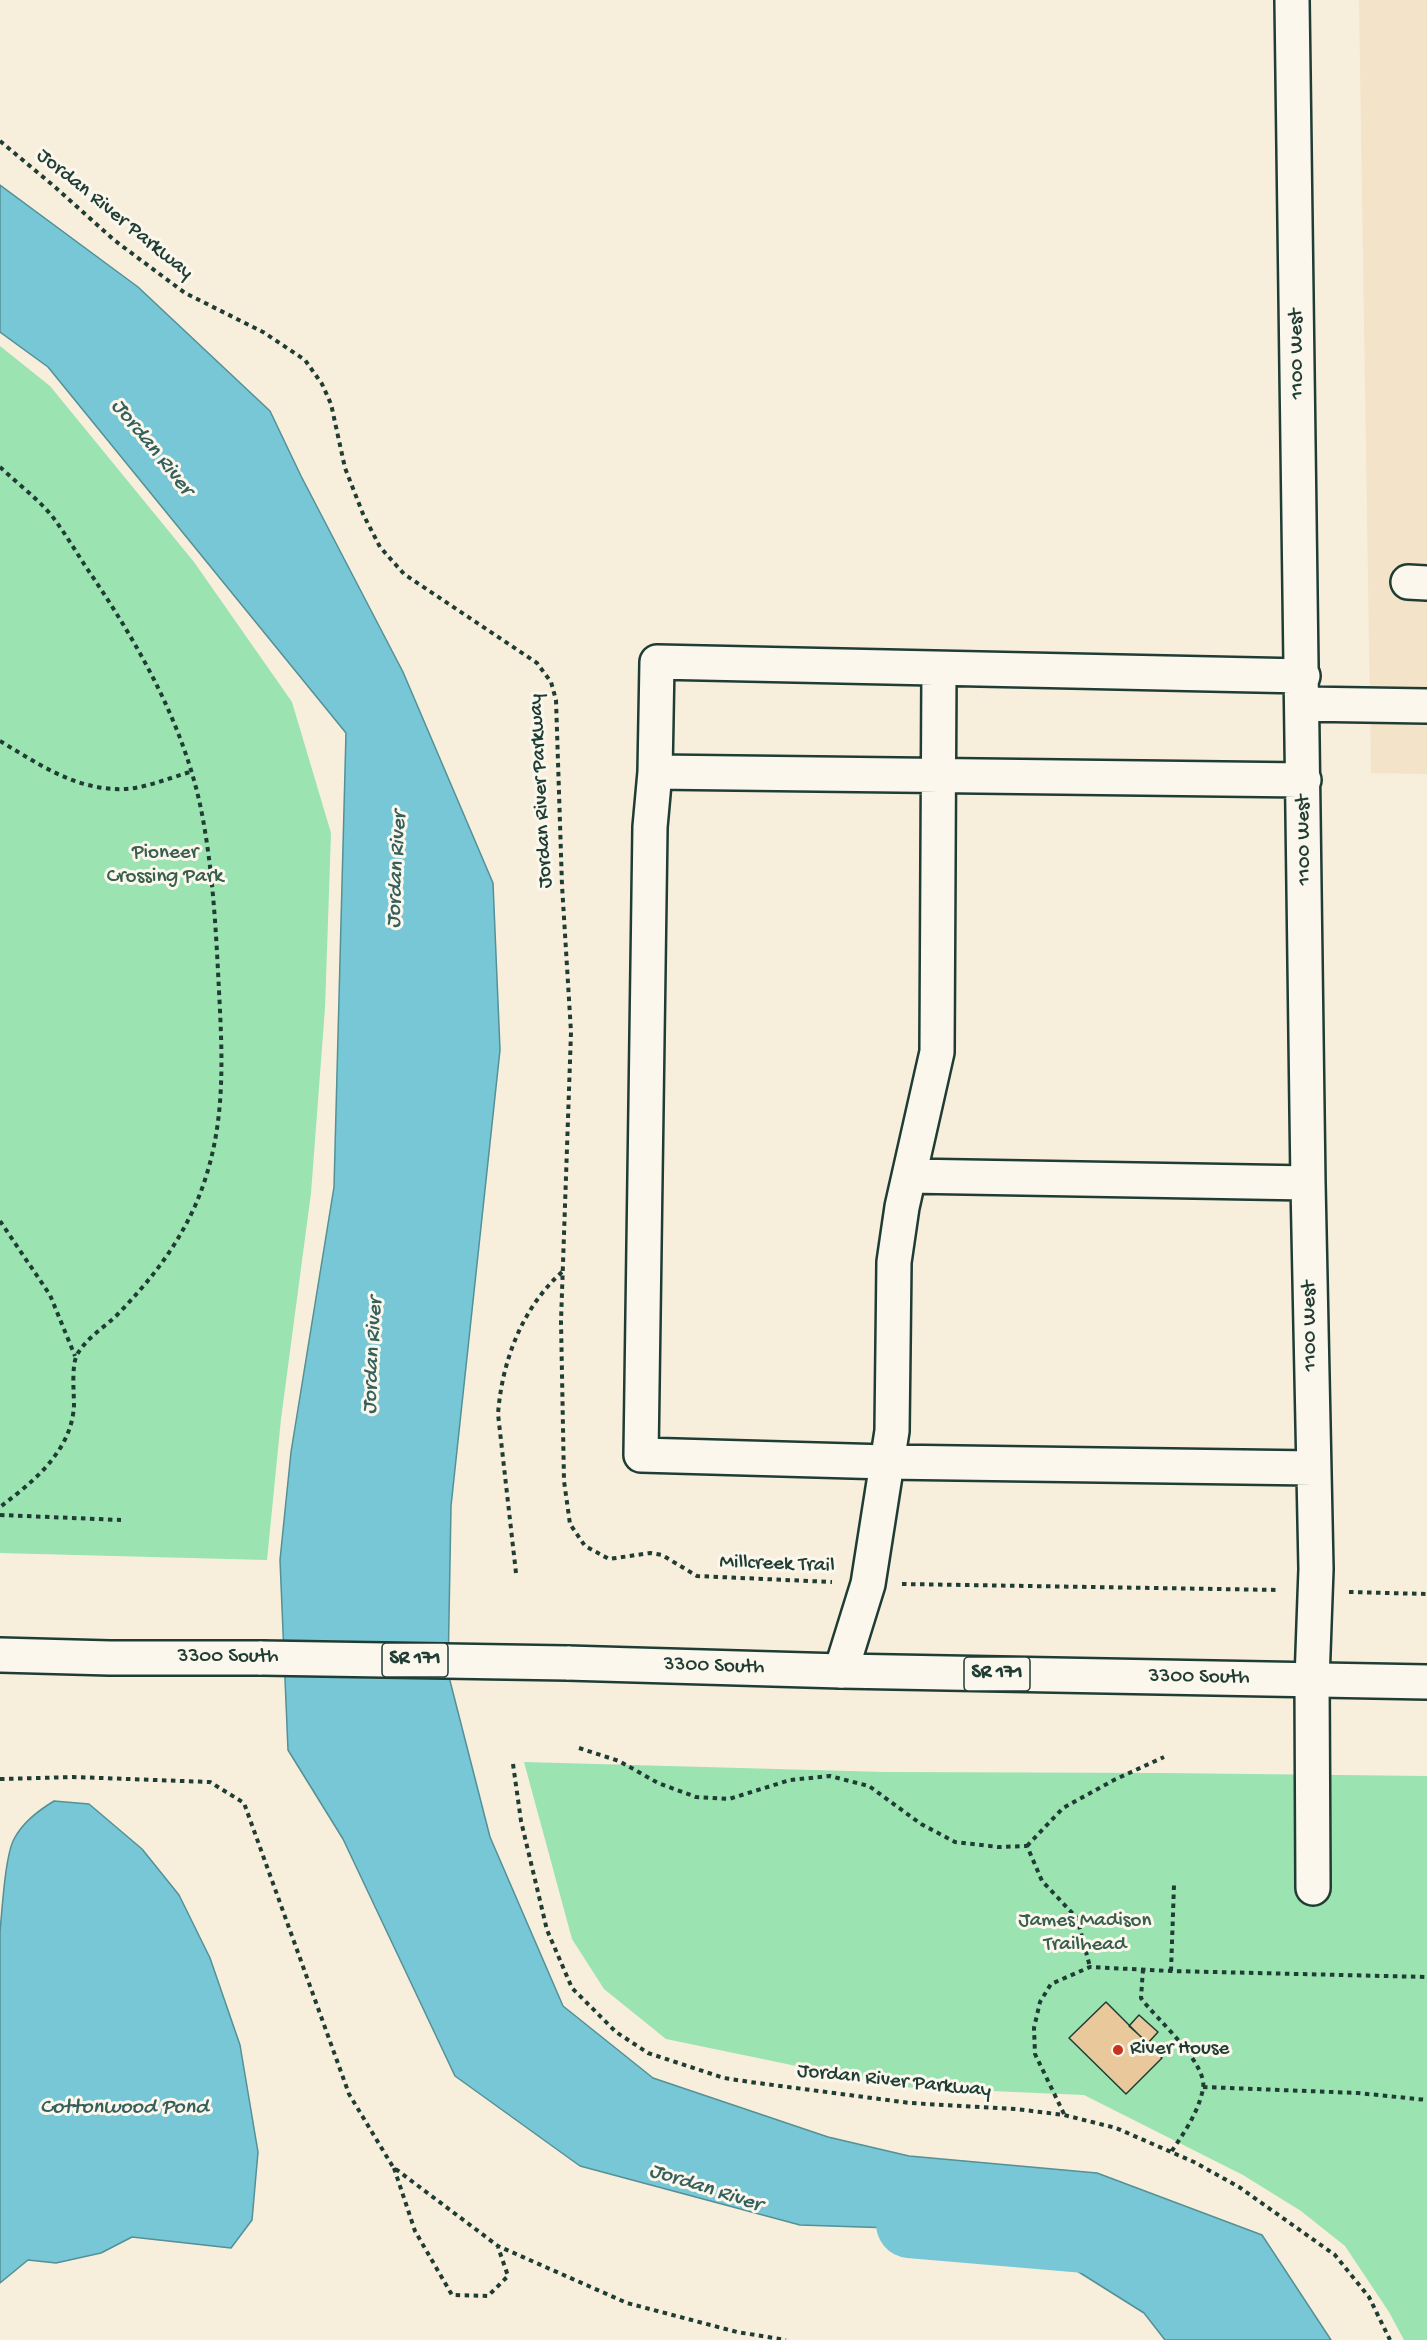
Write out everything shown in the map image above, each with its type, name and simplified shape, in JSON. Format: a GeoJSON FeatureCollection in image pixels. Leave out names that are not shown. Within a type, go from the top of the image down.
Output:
{"type":"FeatureCollection","features":[{"type":"Feature","properties":{"kind":"street","name":"1100 West"},"geometry":{"type":"LineString","coordinates":[[1292,0],[1308,1183],[1316,1569],[1312,1680],[1313,1888]]}},
{"type":"Feature","properties":{"kind":"street"},"geometry":{"type":"LineString","coordinates":[[1313,1468],[887,1462],[641,1455],[650,827],[655,772],[657,662],[939,669],[1303,690],[1427,706]]}},
{"type":"Feature","properties":{"kind":"street"},"geometry":{"type":"LineString","coordinates":[[841,1671],[868,1584],[892,1431],[894,1262],[909,1176],[937,1053],[939,669]]}},
{"type":"Feature","properties":{"kind":"street"},"geometry":{"type":"LineString","coordinates":[[655,772],[1304,780]]}},
{"type":"Feature","properties":{"kind":"street"},"geometry":{"type":"LineString","coordinates":[[909,1176],[1308,1183]]}},
{"type":"Feature","properties":{"kind":"street","name":"3300 South"},"geometry":{"type":"LineString","coordinates":[[4,1650],[110,1658],[567,1663],[841,1671],[1427,1682]]}},
{"type":"Feature","properties":{"kind":"path","name":"Jordan River Parkway"},"geometry":{"type":"LineString","coordinates":[[0,141],[56,187],[114,240],[185,293],[263,332],[305,360],[322,384],[331,404],[345,468],[363,514],[380,547],[404,574],[537,663],[551,682],[556,700],[562,885],[571,1032],[562,1271]]}},
{"type":"Feature","properties":{"kind":"path"},"geometry":{"type":"LineString","coordinates":[[0,467],[51,514],[133,638],[182,744],[201,808],[212,890],[222,1083],[219,1125],[210,1163],[195,1206],[151,1280],[85,1343],[75,1357]]}},
{"type":"Feature","properties":{"kind":"path"},"geometry":{"type":"LineString","coordinates":[[0,741],[44,767],[84,785],[115,790],[135,788],[190,772]]}},
{"type":"Feature","properties":{"kind":"path"},"geometry":{"type":"LineString","coordinates":[[0,1221],[50,1295],[75,1357],[73,1413],[65,1437],[49,1464],[32,1482],[0,1507]]}},
{"type":"Feature","properties":{"kind":"path"},"geometry":{"type":"LineString","coordinates":[[516,1573],[498,1414],[500,1397],[522,1321],[548,1284],[562,1271]]}},
{"type":"Feature","properties":{"kind":"path","name":"Millcreek Trail"},"geometry":{"type":"LineString","coordinates":[[562,1271],[561,1375],[566,1506],[570,1524],[585,1546],[609,1559],[650,1552],[662,1555],[697,1576],[868,1584],[1258,1589]]}},
{"type":"Feature","properties":{"kind":"path"},"geometry":{"type":"LineString","coordinates":[[0,1515],[121,1520]]}},
{"type":"Feature","properties":{"kind":"path"},"geometry":{"type":"LineString","coordinates":[[1367,1592],[1427,1594]]}},
{"type":"Feature","properties":{"kind":"path"},"geometry":{"type":"LineString","coordinates":[[579,1748],[620,1761],[658,1783],[696,1797],[729,1799],[790,1780],[830,1776],[869,1786],[921,1824],[955,1842],[998,1848],[1028,1845],[1063,1808],[1114,1780],[1164,1757]]}},
{"type":"Feature","properties":{"kind":"path","name":"Jordan River Parkway"},"geometry":{"type":"LineString","coordinates":[[513,1764],[520,1821],[548,1930],[572,1988],[616,2032],[648,2053],[724,2078],[910,2103],[1016,2109],[1064,2115],[1116,2128],[1171,2152],[1239,2187],[1335,2255],[1369,2297],[1390,2340]]}},
{"type":"Feature","properties":{"kind":"path"},"geometry":{"type":"LineString","coordinates":[[0,1779],[73,1777],[210,1782],[244,1803],[349,2094],[393,2167],[415,2230],[452,2295],[488,2296],[508,2276],[498,2246]]}},
{"type":"Feature","properties":{"kind":"path"},"geometry":{"type":"LineString","coordinates":[[1028,1845],[1042,1881],[1077,1918],[1090,1966]]}},
{"type":"Feature","properties":{"kind":"path"},"geometry":{"type":"LineString","coordinates":[[1171,1971],[1174,1885]]}},
{"type":"Feature","properties":{"kind":"path"},"geometry":{"type":"LineString","coordinates":[[1064,2115],[1035,2054],[1034,2028],[1040,2002],[1051,1984],[1090,1966],[1171,1971],[1427,1977]]}},
{"type":"Feature","properties":{"kind":"path"},"geometry":{"type":"LineString","coordinates":[[1143,1969],[1141,1998],[1195,2062],[1203,2087],[1190,2124],[1171,2152]]}},
{"type":"Feature","properties":{"kind":"path"},"geometry":{"type":"LineString","coordinates":[[1203,2087],[1358,2093],[1427,2100]]}},
{"type":"Feature","properties":{"kind":"path"},"geometry":{"type":"LineString","coordinates":[[393,2167],[498,2246],[627,2303],[737,2332],[786,2340]]}},
{"type":"Feature","properties":{"kind":"shaded area"},"geometry":{"type":"Polygon","coordinates":[[[1359,0],[1427,0],[1427,774],[1371,773],[1359,0]]]}},
{"type":"Feature","properties":{"kind":"green space","name":"Pioneer Crossing Park"},"geometry":{"type":"Polygon","coordinates":[[[0,346],[50,386],[194,562],[292,702],[331,833],[325,1008],[311,1193],[281,1419],[267,1560],[0,1553],[0,346]]]}},
{"type":"Feature","properties":{"kind":"green space","name":"James Madison Trailhead"},"geometry":{"type":"Polygon","coordinates":[[[524,1762],[885,1772],[1427,1776],[1427,2340],[1404,2340],[1389,2312],[1345,2246],[1301,2211],[1243,2175],[1084,2095],[898,2087],[666,2039],[604,1989],[572,1939],[524,1762]]]}},
{"type":"Feature","properties":{"kind":"water"},"geometry":{"type":"Polygon","coordinates":[[[0,185],[138,287],[270,411],[301,476],[403,672],[493,883],[500,1050],[451,1506],[448,1673],[490,1837],[563,2006],[653,2078],[828,2137],[909,2156],[1097,2173],[1262,2235],[1331,2340],[1165,2340],[1144,2313],[1015,2232],[800,2225],[580,2166],[455,2076],[343,1839],[288,1750],[280,1560],[291,1452],[334,1187],[346,733],[48,367],[0,332],[0,185]]]}},
{"type":"Feature","properties":{"kind":"water","name":"Cottonwood Pond"},"geometry":{"type":"Polygon","coordinates":[[[54,1801],[89,1804],[142,1849],[179,1895],[210,1958],[240,2045],[258,2152],[252,2220],[231,2248],[132,2237],[101,2253],[56,2263],[28,2260],[0,2283],[0,1932],[4,1884],[14,1839],[31,1817],[54,1801]]]}},
{"type":"Feature","properties":{"kind":"building","name":"River House"},"geometry":{"type":"Polygon","coordinates":[[[1106,2002],[1162,2058],[1126,2094],[1069,2038],[1106,2002]]]}},
{"type":"Feature","properties":{"kind":"building"},"geometry":{"type":"Polygon","coordinates":[[[1139,2015],[1158,2032],[1148,2043],[1129,2026],[1139,2015]]]}},
{"type":"Feature","properties":{"kind":"waterway","name":"Jordan River"},"geometry":{"type":"LineString","coordinates":[[910,2224],[1110,2241]]}},
{"type":"Feature","properties":{"kind":"place","name":"River House"},"geometry":{"type":"Point","coordinates":[1118,2050]}}]}
